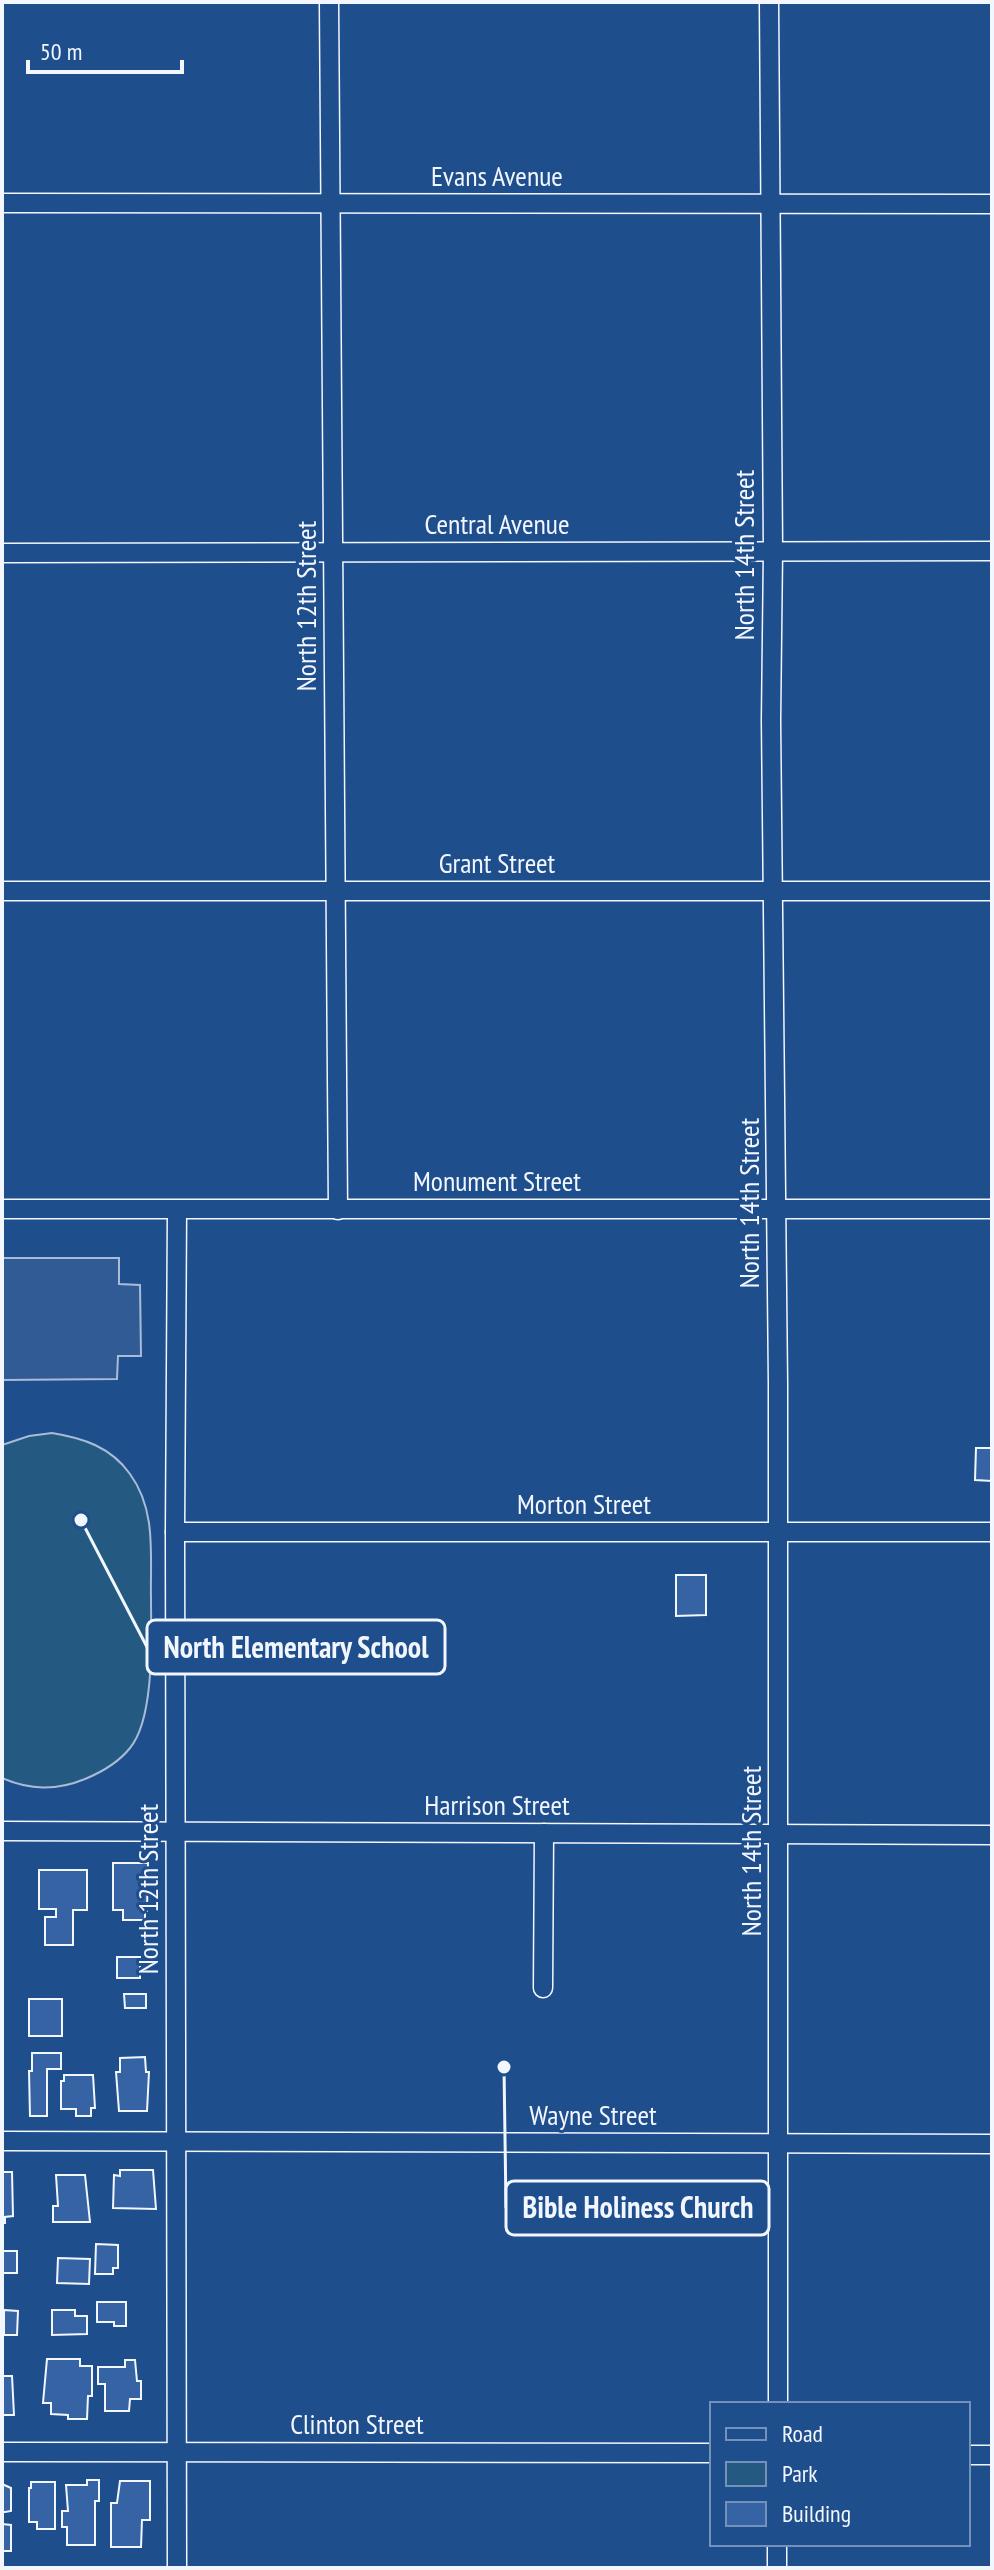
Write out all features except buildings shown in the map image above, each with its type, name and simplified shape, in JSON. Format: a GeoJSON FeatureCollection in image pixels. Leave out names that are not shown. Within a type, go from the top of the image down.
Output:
{"type":"FeatureCollection","features":[{"type":"Feature","properties":{"kind":"street","name":"North 12th Street"},"geometry":{"type":"LineString","coordinates":[[329,2],[338,1210]]}},
{"type":"Feature","properties":{"kind":"street","name":"North 14th Street"},"geometry":{"type":"LineString","coordinates":[[769,2],[773,551],[771,720],[777,1208],[778,2402]]}},
{"type":"Feature","properties":{"kind":"street","name":"Evans Avenue"},"geometry":{"type":"LineString","coordinates":[[2,203],[992,204]]}},
{"type":"Feature","properties":{"kind":"street","name":"Central Avenue"},"geometry":{"type":"LineString","coordinates":[[2,553],[992,551]]}},
{"type":"Feature","properties":{"kind":"street","name":"Grant Street"},"geometry":{"type":"LineString","coordinates":[[2,891],[992,891]]}},
{"type":"Feature","properties":{"kind":"street","name":"Monument Street"},"geometry":{"type":"LineString","coordinates":[[2,1209],[992,1209]]}},
{"type":"Feature","properties":{"kind":"street","name":"North 12th Street"},"geometry":{"type":"LineString","coordinates":[[177,1210],[177,2568]]}},
{"type":"Feature","properties":{"kind":"street","name":"Morton Street"},"geometry":{"type":"LineString","coordinates":[[175,1532],[992,1532]]}},
{"type":"Feature","properties":{"kind":"street","name":"Harrison Street"},"geometry":{"type":"LineString","coordinates":[[2,1831],[992,1835]]}},
{"type":"Feature","properties":{"kind":"street"},"geometry":{"type":"LineString","coordinates":[[543,1988],[544,1833]]}},
{"type":"Feature","properties":{"kind":"street","name":"Wayne Street"},"geometry":{"type":"LineString","coordinates":[[2,2141],[992,2144]]}},
{"type":"Feature","properties":{"kind":"street","name":"Clinton Street"},"geometry":{"type":"LineString","coordinates":[[2,2452],[710,2453]]}},
{"type":"Feature","properties":{"kind":"street"},"geometry":{"type":"LineString","coordinates":[[970,2455],[992,2455]]}},
{"type":"Feature","properties":{"kind":"street"},"geometry":{"type":"LineString","coordinates":[[777,2546],[777,2568]]}},
{"type":"Feature","properties":{"kind":"green space"},"geometry":{"type":"Polygon","coordinates":[[[52,1433],[85,1441],[105,1450],[122,1465],[139,1488],[150,1534],[151,1655],[144,1717],[130,1748],[115,1763],[91,1776],[64,1786],[43,1788],[2,1778],[2,1445],[29,1436],[52,1433]]]}},
{"type":"Feature","properties":{"kind":"shaded area"},"geometry":{"type":"Polygon","coordinates":[[[2,1258],[119,1258],[119,1284],[140,1285],[141,1356],[118,1356],[117,1379],[2,1380],[2,1258]]]}},
{"type":"Feature","properties":{"kind":"place","name":"North Elementary School"},"geometry":{"type":"Point","coordinates":[81,1520]}},
{"type":"Feature","properties":{"kind":"place","name":"Bible Holiness Church"},"geometry":{"type":"Point","coordinates":[504,2067]}}]}
